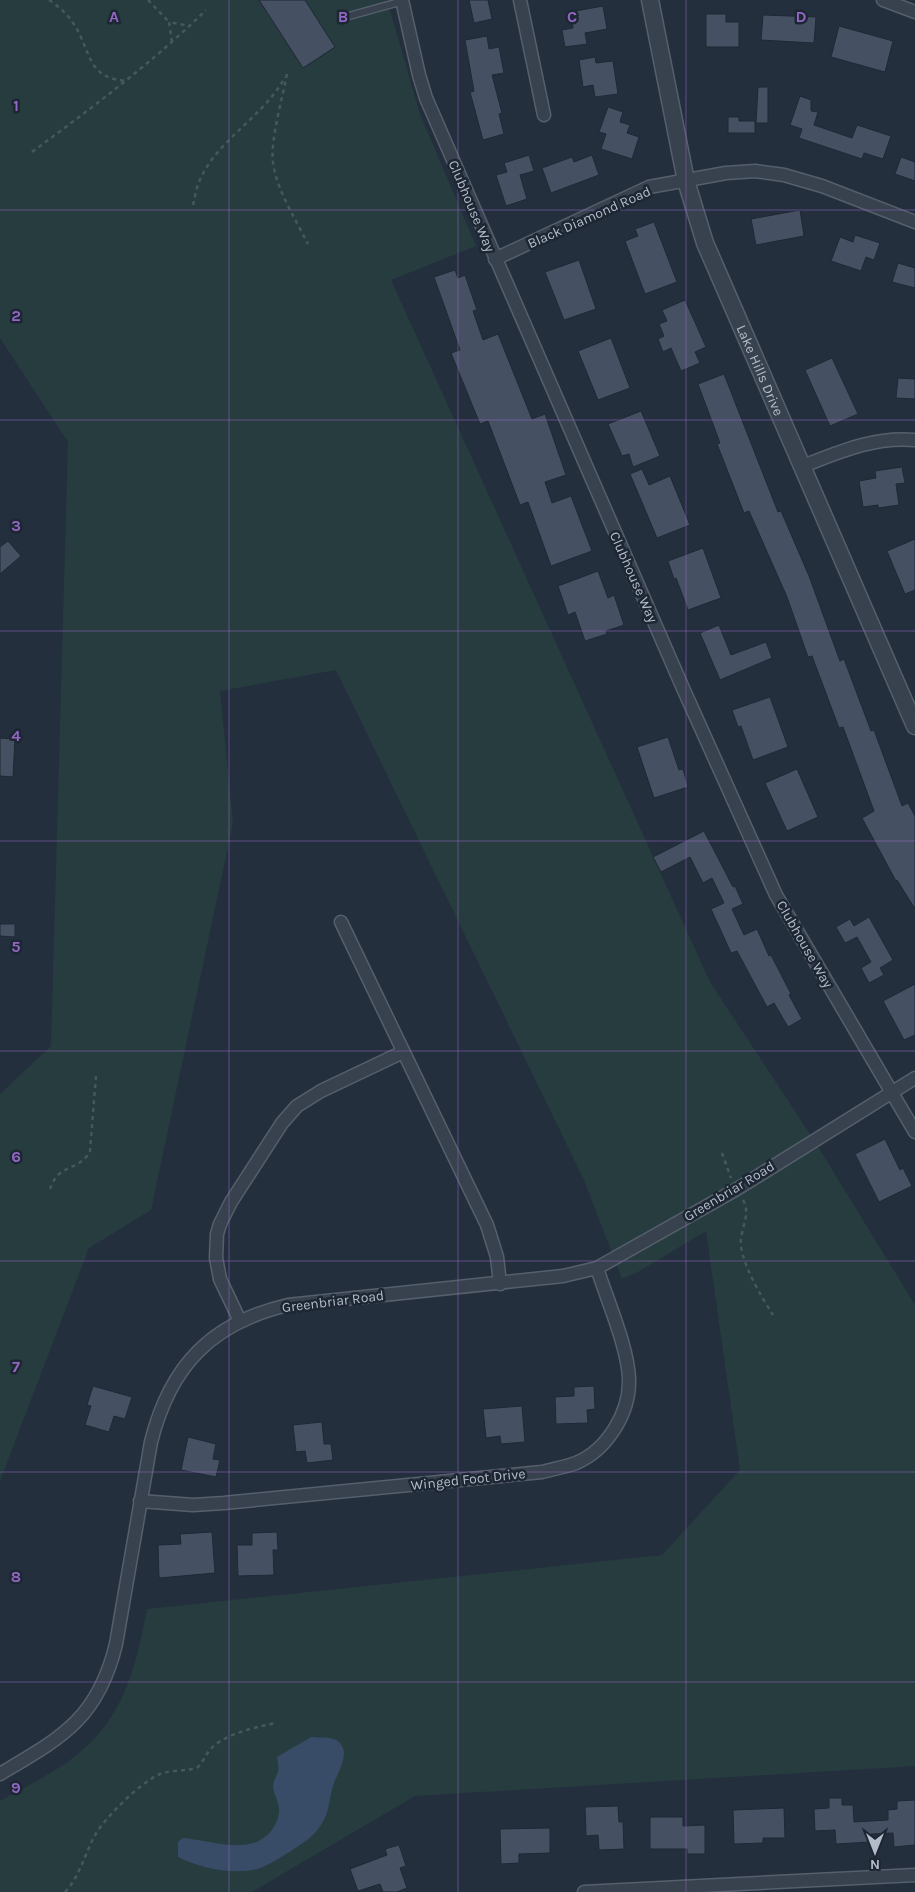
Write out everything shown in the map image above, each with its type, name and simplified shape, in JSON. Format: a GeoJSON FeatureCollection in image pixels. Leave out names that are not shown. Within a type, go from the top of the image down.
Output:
{"type":"FeatureCollection","features":[{"type":"Feature","properties":{"kind":"street","name":"Clubhouse Way"},"geometry":{"type":"LineString","coordinates":[[403,0],[426,98],[686,695],[776,895],[915,1132]]}},
{"type":"Feature","properties":{"kind":"street"},"geometry":{"type":"LineString","coordinates":[[520,0],[544,115]]}},
{"type":"Feature","properties":{"kind":"street","name":"Lake Hills Drive"},"geometry":{"type":"LineString","coordinates":[[650,0],[686,181],[704,243],[913,718]]}},
{"type":"Feature","properties":{"kind":"street"},"geometry":{"type":"LineString","coordinates":[[883,0],[915,12]]}},
{"type":"Feature","properties":{"kind":"street","name":"Black Diamond Road"},"geometry":{"type":"LineString","coordinates":[[495,259],[649,187],[726,173],[755,171],[784,175],[822,186],[915,222]]}},
{"type":"Feature","properties":{"kind":"street"},"geometry":{"type":"LineString","coordinates":[[803,466],[854,446],[897,438],[915,440]]}},
{"type":"Feature","properties":{"kind":"street"},"geometry":{"type":"LineString","coordinates":[[342,922],[487,1225],[497,1257],[500,1284]]}},
{"type":"Feature","properties":{"kind":"street"},"geometry":{"type":"LineString","coordinates":[[240,1321],[220,1279],[216,1258],[218,1229],[230,1202],[282,1123],[297,1106],[321,1092],[403,1052]]}},
{"type":"Feature","properties":{"kind":"street","name":"Greenbriar Road"},"geometry":{"type":"LineString","coordinates":[[0,1774],[51,1744],[68,1730],[94,1701],[104,1683],[116,1644],[156,1419],[165,1398],[190,1360],[206,1343],[223,1330],[240,1321],[272,1309],[306,1302],[500,1284],[563,1276],[597,1268],[736,1189],[915,1078]]}},
{"type":"Feature","properties":{"kind":"street","name":"Winged Foot Drive"},"geometry":{"type":"LineString","coordinates":[[140,1501],[193,1504],[224,1503],[542,1472],[577,1463],[598,1448],[614,1427],[623,1412],[629,1380],[623,1347],[597,1268]]}},
{"type":"Feature","properties":{"kind":"street"},"geometry":{"type":"LineString","coordinates":[[584,1892],[915,1875]]}},
{"type":"Feature","properties":{"kind":"lane"},"geometry":{"type":"LineString","coordinates":[[349,16],[403,0]]}},
{"type":"Feature","properties":{"kind":"path"},"geometry":{"type":"LineString","coordinates":[[49,0],[61,9],[75,26],[96,69],[109,78],[128,81]]}},
{"type":"Feature","properties":{"kind":"path"},"geometry":{"type":"LineString","coordinates":[[148,0],[169,22],[172,42]]}},
{"type":"Feature","properties":{"kind":"path"},"geometry":{"type":"LineString","coordinates":[[32,152],[128,81],[206,10]]}},
{"type":"Feature","properties":{"kind":"path"},"geometry":{"type":"LineString","coordinates":[[169,22],[190,26]]}},
{"type":"Feature","properties":{"kind":"path"},"geometry":{"type":"LineString","coordinates":[[193,205],[198,183],[209,164],[274,94],[287,74],[272,161],[280,187],[308,244]]}},
{"type":"Feature","properties":{"kind":"path"},"geometry":{"type":"LineString","coordinates":[[50,1189],[59,1174],[81,1163],[90,1151],[96,1076]]}},
{"type":"Feature","properties":{"kind":"path"},"geometry":{"type":"LineString","coordinates":[[722,1154],[736,1189],[747,1209],[740,1235],[741,1249],[761,1296],[772,1315]]}},
{"type":"Feature","properties":{"kind":"path"},"geometry":{"type":"LineString","coordinates":[[65,1892],[76,1878],[98,1829],[113,1812],[144,1785],[160,1774],[198,1768],[209,1751],[219,1742],[244,1731],[276,1723]]}},
{"type":"Feature","properties":{"kind":"green space"},"geometry":{"type":"Polygon","coordinates":[[[0,0],[387,0],[420,114],[476,246],[391,280],[710,982],[814,1140],[915,1305],[915,1766],[415,1796],[252,1892],[0,1892],[0,1801],[66,1763],[85,1748],[101,1731],[113,1714],[131,1676],[147,1609],[662,1555],[740,1470],[706,1231],[638,1272],[622,1279],[584,1180],[336,670],[220,691],[233,823],[151,1210],[89,1248],[0,1481],[0,1094],[51,1046],[68,442],[0,338],[0,0]]]}},
{"type":"Feature","properties":{"kind":"water"},"geometry":{"type":"Polygon","coordinates":[[[311,1737],[334,1739],[340,1743],[344,1752],[344,1758],[332,1788],[327,1814],[319,1828],[312,1835],[270,1864],[247,1871],[227,1871],[206,1867],[178,1857],[178,1842],[183,1838],[241,1845],[262,1839],[271,1831],[279,1813],[279,1806],[273,1787],[278,1770],[277,1757],[311,1737]]]}},
{"type":"Feature","properties":{"kind":"building"},"geometry":{"type":"Polygon","coordinates":[[[259,0],[305,0],[335,47],[303,68],[259,0]]]}},
{"type":"Feature","properties":{"kind":"building"},"geometry":{"type":"Polygon","coordinates":[[[469,0],[488,0],[492,19],[474,23],[469,0]]]}},
{"type":"Feature","properties":{"kind":"building"},"geometry":{"type":"Polygon","coordinates":[[[603,6],[607,29],[585,33],[587,44],[565,47],[562,30],[573,28],[570,12],[603,6]]]}},
{"type":"Feature","properties":{"kind":"building"},"geometry":{"type":"Polygon","coordinates":[[[706,14],[726,14],[726,22],[739,22],[739,47],[706,47],[706,14]]]}},
{"type":"Feature","properties":{"kind":"building"},"geometry":{"type":"Polygon","coordinates":[[[763,15],[816,17],[814,43],[761,40],[763,15]]]}},
{"type":"Feature","properties":{"kind":"building"},"geometry":{"type":"Polygon","coordinates":[[[839,26],[893,41],[885,72],[831,57],[839,26]]]}},
{"type":"Feature","properties":{"kind":"building"},"geometry":{"type":"Polygon","coordinates":[[[487,36],[489,49],[499,47],[504,73],[492,75],[502,113],[499,114],[504,134],[483,140],[470,92],[474,91],[465,40],[487,36]]]}},
{"type":"Feature","properties":{"kind":"building"},"geometry":{"type":"Polygon","coordinates":[[[595,57],[596,63],[613,61],[618,94],[595,97],[593,85],[583,87],[579,60],[595,57]]]}},
{"type":"Feature","properties":{"kind":"building"},"geometry":{"type":"Polygon","coordinates":[[[758,87],[768,87],[768,123],[756,123],[758,87]]]}},
{"type":"Feature","properties":{"kind":"building"},"geometry":{"type":"Polygon","coordinates":[[[800,96],[811,100],[811,111],[818,112],[814,125],[852,138],[857,125],[891,136],[883,159],[864,153],[862,159],[799,138],[802,129],[790,125],[800,96]]]}},
{"type":"Feature","properties":{"kind":"building"},"geometry":{"type":"Polygon","coordinates":[[[608,107],[623,112],[620,122],[630,125],[627,133],[639,137],[632,159],[601,149],[606,134],[599,132],[608,107]]]}},
{"type":"Feature","properties":{"kind":"building"},"geometry":{"type":"Polygon","coordinates":[[[728,117],[739,117],[739,121],[755,121],[755,133],[728,133],[728,117]]]}},
{"type":"Feature","properties":{"kind":"building"},"geometry":{"type":"Polygon","coordinates":[[[529,155],[534,171],[520,175],[527,199],[506,206],[496,175],[507,172],[504,163],[529,155]]]}},
{"type":"Feature","properties":{"kind":"building"},"geometry":{"type":"Polygon","coordinates":[[[592,155],[599,175],[551,193],[542,168],[572,157],[574,162],[592,155]]]}},
{"type":"Feature","properties":{"kind":"building"},"geometry":{"type":"Polygon","coordinates":[[[901,157],[915,162],[915,181],[895,174],[901,157]]]}},
{"type":"Feature","properties":{"kind":"building"},"geometry":{"type":"Polygon","coordinates":[[[800,210],[804,236],[756,245],[751,219],[800,210]]]}},
{"type":"Feature","properties":{"kind":"building"},"geometry":{"type":"Polygon","coordinates":[[[654,222],[677,282],[645,294],[625,241],[638,236],[635,229],[654,222]]]}},
{"type":"Feature","properties":{"kind":"building"},"geometry":{"type":"Polygon","coordinates":[[[855,235],[880,243],[874,260],[866,257],[861,271],[831,261],[840,237],[853,242],[855,235]]]}},
{"type":"Feature","properties":{"kind":"building"},"geometry":{"type":"Polygon","coordinates":[[[579,260],[596,309],[564,320],[545,272],[579,260]]]}},
{"type":"Feature","properties":{"kind":"building"},"geometry":{"type":"Polygon","coordinates":[[[898,263],[915,268],[915,288],[892,282],[898,263]]]}},
{"type":"Feature","properties":{"kind":"building"},"geometry":{"type":"Polygon","coordinates":[[[455,270],[458,278],[465,275],[477,310],[473,311],[483,340],[498,334],[532,419],[545,414],[566,475],[545,482],[552,503],[571,496],[592,551],[551,566],[528,502],[520,505],[488,421],[480,424],[451,353],[460,350],[434,277],[455,270]]]}},
{"type":"Feature","properties":{"kind":"building"},"geometry":{"type":"Polygon","coordinates":[[[685,300],[706,347],[695,352],[700,363],[681,371],[671,348],[663,352],[658,339],[664,336],[659,324],[667,321],[662,310],[685,300]]]}},
{"type":"Feature","properties":{"kind":"building"},"geometry":{"type":"Polygon","coordinates":[[[611,338],[630,388],[598,400],[578,351],[611,338]]]}},
{"type":"Feature","properties":{"kind":"building"},"geometry":{"type":"Polygon","coordinates":[[[832,358],[858,414],[830,426],[805,370],[832,358]]]}},
{"type":"Feature","properties":{"kind":"building"},"geometry":{"type":"Polygon","coordinates":[[[724,374],[778,512],[781,511],[809,576],[840,661],[844,659],[871,731],[874,730],[902,806],[908,803],[915,816],[915,909],[896,881],[862,818],[874,811],[843,727],[839,728],[812,656],[808,657],[787,597],[749,511],[744,513],[717,444],[720,443],[698,384],[724,374]]]}},
{"type":"Feature","properties":{"kind":"building"},"geometry":{"type":"Polygon","coordinates":[[[898,378],[915,379],[915,399],[896,398],[898,378]]]}},
{"type":"Feature","properties":{"kind":"building"},"geometry":{"type":"Polygon","coordinates":[[[641,411],[660,456],[633,467],[629,454],[622,456],[608,424],[641,411]]]}},
{"type":"Feature","properties":{"kind":"building"},"geometry":{"type":"Polygon","coordinates":[[[902,467],[905,483],[896,484],[899,505],[878,508],[878,505],[863,507],[859,481],[876,478],[875,471],[902,467]]]}},
{"type":"Feature","properties":{"kind":"building"},"geometry":{"type":"Polygon","coordinates":[[[642,469],[649,485],[670,476],[690,525],[657,538],[630,474],[642,469]]]}},
{"type":"Feature","properties":{"kind":"building"},"geometry":{"type":"Polygon","coordinates":[[[915,539],[915,590],[905,594],[887,551],[915,539]]]}},
{"type":"Feature","properties":{"kind":"building"},"geometry":{"type":"Polygon","coordinates":[[[8,541],[21,556],[0,574],[0,547],[8,541]]]}},
{"type":"Feature","properties":{"kind":"building"},"geometry":{"type":"Polygon","coordinates":[[[703,548],[721,598],[688,610],[668,561],[703,548]]]}},
{"type":"Feature","properties":{"kind":"building"},"geometry":{"type":"Polygon","coordinates":[[[598,571],[608,598],[614,595],[624,625],[606,631],[607,634],[585,641],[575,612],[568,615],[558,586],[598,571]]]}},
{"type":"Feature","properties":{"kind":"building"},"geometry":{"type":"Polygon","coordinates":[[[719,625],[731,655],[766,642],[772,658],[720,680],[700,633],[719,625]]]}},
{"type":"Feature","properties":{"kind":"building"},"geometry":{"type":"Polygon","coordinates":[[[770,697],[788,747],[753,760],[741,726],[738,727],[732,710],[770,697]]]}},
{"type":"Feature","properties":{"kind":"building"},"geometry":{"type":"Polygon","coordinates":[[[668,737],[679,770],[683,769],[688,787],[654,798],[637,747],[668,737]]]}},
{"type":"Feature","properties":{"kind":"building"},"geometry":{"type":"Polygon","coordinates":[[[0,738],[15,739],[13,777],[0,776],[0,738]]]}},
{"type":"Feature","properties":{"kind":"building"},"geometry":{"type":"Polygon","coordinates":[[[797,769],[818,817],[787,831],[765,783],[797,769]]]}},
{"type":"Feature","properties":{"kind":"building"},"geometry":{"type":"Polygon","coordinates":[[[704,831],[743,904],[732,909],[744,935],[757,929],[802,1019],[788,1027],[774,1003],[767,1007],[737,951],[731,953],[711,909],[724,903],[712,878],[703,883],[690,857],[661,872],[653,857],[704,831]]]}},
{"type":"Feature","properties":{"kind":"building"},"geometry":{"type":"Polygon","coordinates":[[[869,917],[893,960],[880,968],[884,975],[869,983],[861,968],[871,962],[857,937],[845,943],[836,927],[850,919],[854,926],[869,917]]]}},
{"type":"Feature","properties":{"kind":"building"},"geometry":{"type":"Polygon","coordinates":[[[0,924],[15,924],[15,937],[0,936],[0,924]]]}},
{"type":"Feature","properties":{"kind":"building"},"geometry":{"type":"Polygon","coordinates":[[[915,984],[915,1035],[904,1040],[883,1001],[915,984]]]}},
{"type":"Feature","properties":{"kind":"building"},"geometry":{"type":"Polygon","coordinates":[[[885,1139],[900,1170],[903,1168],[912,1186],[879,1202],[855,1154],[885,1139]]]}},
{"type":"Feature","properties":{"kind":"building"},"geometry":{"type":"Polygon","coordinates":[[[93,1386],[132,1397],[125,1419],[114,1416],[109,1432],[85,1425],[91,1406],[87,1405],[93,1386]]]}},
{"type":"Feature","properties":{"kind":"building"},"geometry":{"type":"Polygon","coordinates":[[[594,1386],[595,1409],[587,1410],[588,1423],[556,1424],[555,1397],[574,1396],[574,1387],[594,1386]]]}},
{"type":"Feature","properties":{"kind":"building"},"geometry":{"type":"Polygon","coordinates":[[[522,1406],[525,1442],[501,1444],[500,1436],[486,1438],[483,1409],[522,1406]]]}},
{"type":"Feature","properties":{"kind":"building"},"geometry":{"type":"Polygon","coordinates":[[[322,1422],[324,1444],[331,1444],[333,1460],[307,1463],[305,1451],[296,1452],[293,1425],[322,1422]]]}},
{"type":"Feature","properties":{"kind":"building"},"geometry":{"type":"Polygon","coordinates":[[[188,1437],[216,1444],[213,1459],[220,1460],[216,1477],[181,1470],[188,1437]]]}},
{"type":"Feature","properties":{"kind":"building"},"geometry":{"type":"Polygon","coordinates":[[[212,1532],[215,1573],[159,1578],[158,1545],[181,1544],[180,1534],[212,1532]]]}},
{"type":"Feature","properties":{"kind":"building"},"geometry":{"type":"Polygon","coordinates":[[[277,1532],[278,1550],[273,1550],[274,1575],[238,1576],[237,1545],[252,1545],[252,1533],[277,1532]]]}},
{"type":"Feature","properties":{"kind":"building"},"geometry":{"type":"Polygon","coordinates":[[[829,1798],[842,1798],[842,1805],[853,1805],[854,1822],[888,1820],[888,1810],[897,1809],[897,1801],[915,1800],[915,1845],[894,1847],[893,1833],[871,1834],[871,1842],[836,1844],[835,1830],[815,1831],[814,1809],[829,1808],[829,1798]]]}},
{"type":"Feature","properties":{"kind":"building"},"geometry":{"type":"Polygon","coordinates":[[[618,1806],[619,1822],[623,1822],[624,1849],[599,1850],[598,1835],[586,1836],[585,1807],[618,1806]]]}},
{"type":"Feature","properties":{"kind":"building"},"geometry":{"type":"Polygon","coordinates":[[[784,1808],[785,1838],[763,1838],[763,1843],[734,1844],[733,1810],[784,1808]]]}},
{"type":"Feature","properties":{"kind":"building"},"geometry":{"type":"Polygon","coordinates":[[[650,1817],[683,1817],[683,1826],[705,1825],[705,1854],[687,1854],[687,1849],[650,1849],[650,1817]]]}},
{"type":"Feature","properties":{"kind":"building"},"geometry":{"type":"Polygon","coordinates":[[[550,1828],[550,1853],[519,1854],[519,1863],[501,1864],[500,1829],[550,1828]]]}},
{"type":"Feature","properties":{"kind":"building"},"geometry":{"type":"Polygon","coordinates":[[[399,1845],[406,1866],[400,1868],[407,1888],[397,1892],[383,1892],[380,1884],[358,1891],[350,1869],[387,1855],[385,1849],[399,1845]]]}}]}
